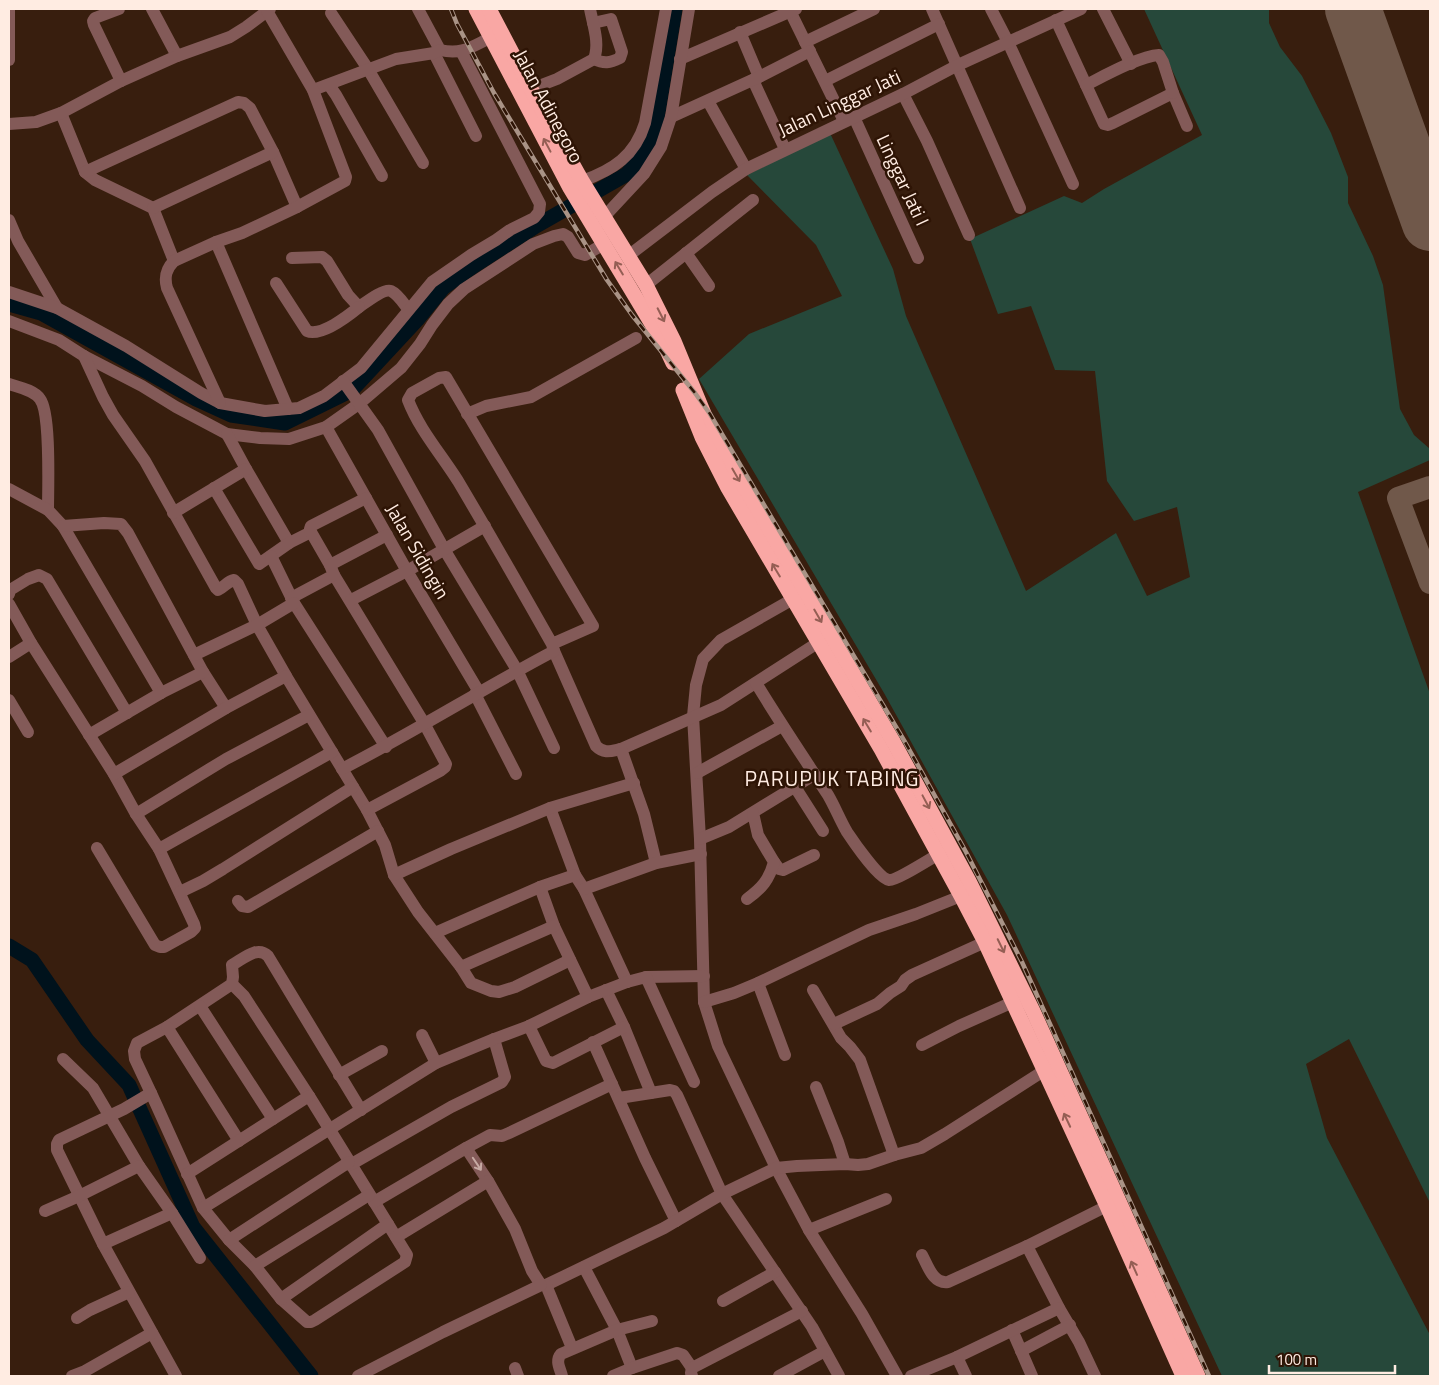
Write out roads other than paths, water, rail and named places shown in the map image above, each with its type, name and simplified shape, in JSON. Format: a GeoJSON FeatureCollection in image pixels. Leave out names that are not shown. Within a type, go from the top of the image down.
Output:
{"type":"FeatureCollection","features":[{"type":"Feature","properties":{"kind":"highway","name":"Jalan Adinegoro"},"geometry":{"type":"LineString","coordinates":[[476,9],[490,38],[526,92]]}},
{"type":"Feature","properties":{"kind":"highway","name":"Jalan Adinegoro"},"geometry":{"type":"LineString","coordinates":[[489,9],[535,111],[599,217]]}},
{"type":"Feature","properties":{"kind":"highway"},"geometry":{"type":"LineString","coordinates":[[599,217],[604,244],[665,346],[707,435],[887,746],[969,881],[1151,1287],[1163,1315],[1183,1376]]}},
{"type":"Feature","properties":{"kind":"highway"},"geometry":{"type":"LineString","coordinates":[[599,217],[628,256],[646,285],[674,341],[728,488],[819,642],[887,746],[1013,1002],[1027,1014],[1045,1070],[1107,1206],[1151,1287]]}},
{"type":"Feature","properties":{"kind":"highway"},"geometry":{"type":"LineString","coordinates":[[1163,1315],[1198,1376]]}},
{"type":"Feature","properties":{"kind":"street"},"geometry":{"type":"LineString","coordinates":[[9,9],[9,60]]}},
{"type":"Feature","properties":{"kind":"street"},"geometry":{"type":"LineString","coordinates":[[119,9],[93,21],[121,81]]}},
{"type":"Feature","properties":{"kind":"street"},"geometry":{"type":"LineString","coordinates":[[152,9],[177,56]]}},
{"type":"Feature","properties":{"kind":"street"},"geometry":{"type":"LineString","coordinates":[[418,9],[476,136]]}},
{"type":"Feature","properties":{"kind":"street"},"geometry":{"type":"LineString","coordinates":[[526,92],[557,79],[594,59],[596,54],[596,37],[590,9]]}},
{"type":"Feature","properties":{"kind":"street"},"geometry":{"type":"LineString","coordinates":[[578,184],[599,175],[624,160],[640,138],[646,123],[666,9]]}},
{"type":"Feature","properties":{"kind":"street"},"geometry":{"type":"LineString","coordinates":[[599,217],[644,174],[661,147],[671,117],[689,9]]}},
{"type":"Feature","properties":{"kind":"street"},"geometry":{"type":"LineString","coordinates":[[671,117],[756,79],[807,46],[874,9]]}},
{"type":"Feature","properties":{"kind":"street"},"geometry":{"type":"LineString","coordinates":[[932,9],[1020,208]]}},
{"type":"Feature","properties":{"kind":"street"},"geometry":{"type":"LineString","coordinates":[[991,9],[1073,184]]}},
{"type":"Feature","properties":{"kind":"street","name":"Jalan Linggar Jati"},"geometry":{"type":"LineString","coordinates":[[628,256],[746,168],[903,94],[958,65],[1081,9]]}},
{"type":"Feature","properties":{"kind":"street"},"geometry":{"type":"LineString","coordinates":[[1103,9],[1131,64]]}},
{"type":"Feature","properties":{"kind":"street"},"geometry":{"type":"LineString","coordinates":[[9,124],[36,122],[61,113],[121,81],[177,56],[230,37],[246,28],[268,10],[313,90],[346,177],[345,181],[297,207],[242,233],[216,242],[170,265],[164,280],[220,402]]}},
{"type":"Feature","properties":{"kind":"street"},"geometry":{"type":"LineString","coordinates":[[680,59],[793,10]]}},
{"type":"Feature","properties":{"kind":"street","name":"Linggar Jati I"},"geometry":{"type":"LineString","coordinates":[[793,10],[807,46],[825,81],[849,119],[918,258]]}},
{"type":"Feature","properties":{"kind":"street"},"geometry":{"type":"LineString","coordinates":[[331,13],[368,69],[423,163]]}},
{"type":"Feature","properties":{"kind":"street"},"geometry":{"type":"LineString","coordinates":[[593,23],[611,19],[622,52],[620,58],[608,62],[601,63],[594,59]]}},
{"type":"Feature","properties":{"kind":"street"},"geometry":{"type":"LineString","coordinates":[[1056,20],[1102,122],[1106,125],[1173,93]]}},
{"type":"Feature","properties":{"kind":"street"},"geometry":{"type":"LineString","coordinates":[[825,81],[939,24]]}},
{"type":"Feature","properties":{"kind":"street"},"geometry":{"type":"LineString","coordinates":[[740,32],[756,79],[786,149]]}},
{"type":"Feature","properties":{"kind":"street"},"geometry":{"type":"LineString","coordinates":[[313,90],[404,57],[437,51],[461,51],[490,38]]}},
{"type":"Feature","properties":{"kind":"street"},"geometry":{"type":"LineString","coordinates":[[9,292],[58,308],[126,346],[201,393],[220,402],[265,411],[299,408],[311,403],[344,382],[361,368],[432,282],[510,230],[534,218],[539,212],[540,204],[461,51]]}},
{"type":"Feature","properties":{"kind":"street"},"geometry":{"type":"LineString","coordinates":[[1086,85],[1131,64],[1154,56],[1160,56],[1187,126]]}},
{"type":"Feature","properties":{"kind":"street"},"geometry":{"type":"LineString","coordinates":[[329,85],[382,176]]}},
{"type":"Feature","properties":{"kind":"street"},"geometry":{"type":"LineString","coordinates":[[903,94],[927,141],[969,235]]}},
{"type":"Feature","properties":{"kind":"street"},"geometry":{"type":"LineString","coordinates":[[708,101],[746,168]]}},
{"type":"Feature","properties":{"kind":"street"},"geometry":{"type":"LineString","coordinates":[[85,172],[238,102],[244,103],[250,108],[273,152],[297,207]]}},
{"type":"Feature","properties":{"kind":"street"},"geometry":{"type":"LineString","coordinates":[[61,113],[85,172],[95,180],[153,208],[174,262]]}},
{"type":"Feature","properties":{"kind":"street"},"geometry":{"type":"LineString","coordinates":[[153,208],[273,152]]}},
{"type":"Feature","properties":{"kind":"street"},"geometry":{"type":"LineString","coordinates":[[646,285],[753,200]]}},
{"type":"Feature","properties":{"kind":"street"},"geometry":{"type":"LineString","coordinates":[[9,220],[18,241],[58,308]]}},
{"type":"Feature","properties":{"kind":"street"},"geometry":{"type":"LineString","coordinates":[[9,321],[59,340],[84,356],[228,434],[289,439],[326,427],[383,385],[401,368],[448,304],[464,289],[532,244],[563,234],[568,237],[578,253],[582,255],[604,244]]}},
{"type":"Feature","properties":{"kind":"street"},"geometry":{"type":"LineString","coordinates":[[216,242],[288,409]]}},
{"type":"Feature","properties":{"kind":"street"},"geometry":{"type":"LineString","coordinates":[[686,253],[708,286]]}},
{"type":"Feature","properties":{"kind":"street"},"geometry":{"type":"LineString","coordinates":[[292,258],[322,257],[327,261],[348,295],[359,307]]}},
{"type":"Feature","properties":{"kind":"street"},"geometry":{"type":"LineString","coordinates":[[276,283],[310,333],[323,330],[343,319],[388,290],[392,291],[408,309]]}},
{"type":"Feature","properties":{"kind":"street"},"geometry":{"type":"LineString","coordinates":[[467,414],[498,403],[531,396],[636,338]]}},
{"type":"Feature","properties":{"kind":"street"},"geometry":{"type":"LineString","coordinates":[[84,356],[113,416],[145,461],[216,588],[218,590],[234,580],[286,676],[367,810],[385,845],[394,875],[418,912],[461,967],[471,983],[499,992],[515,987],[570,960]]}},
{"type":"Feature","properties":{"kind":"street"},"geometry":{"type":"LineString","coordinates":[[342,769],[386,747],[424,723],[553,648],[593,626],[446,377],[443,376],[412,393],[408,400],[412,412],[485,526],[553,648],[599,750],[604,752],[621,749],[721,705],[819,642]]}},
{"type":"Feature","properties":{"kind":"street"},"geometry":{"type":"LineString","coordinates":[[344,382],[378,430],[444,549],[517,670],[554,748]]}},
{"type":"Feature","properties":{"kind":"street"},"geometry":{"type":"LineString","coordinates":[[9,384],[38,396],[44,407],[48,458],[48,510]]}},
{"type":"Feature","properties":{"kind":"street","name":"Jalan Sidingin"},"geometry":{"type":"LineString","coordinates":[[326,427],[477,693],[516,774]]}},
{"type":"Feature","properties":{"kind":"street"},"geometry":{"type":"LineString","coordinates":[[228,434],[246,470],[289,543]]}},
{"type":"Feature","properties":{"kind":"street"},"geometry":{"type":"LineString","coordinates":[[173,514],[246,470]]}},
{"type":"Feature","properties":{"kind":"street"},"geometry":{"type":"LineString","coordinates":[[214,488],[259,564],[289,543],[311,532]]}},
{"type":"Feature","properties":{"kind":"street"},"geometry":{"type":"LineString","coordinates":[[9,489],[48,510],[63,526],[161,693]]}},
{"type":"Feature","properties":{"kind":"street"},"geometry":{"type":"LineString","coordinates":[[366,498],[314,524],[310,529],[446,764],[440,771],[367,810]]}},
{"type":"Feature","properties":{"kind":"street"},"geometry":{"type":"LineString","coordinates":[[63,526],[104,523],[120,524],[128,533],[203,672],[226,708]]}},
{"type":"Feature","properties":{"kind":"street"},"geometry":{"type":"LineString","coordinates":[[351,600],[407,571],[485,526]]}},
{"type":"Feature","properties":{"kind":"street"},"geometry":{"type":"LineString","coordinates":[[194,655],[257,625],[332,570],[386,535]]}},
{"type":"Feature","properties":{"kind":"street"},"geometry":{"type":"LineString","coordinates":[[271,556],[293,600],[386,747]]}},
{"type":"Feature","properties":{"kind":"street"},"geometry":{"type":"LineString","coordinates":[[9,594],[10,590],[28,579],[39,575],[47,579],[127,712]]}},
{"type":"Feature","properties":{"kind":"street"},"geometry":{"type":"LineString","coordinates":[[793,599],[721,640],[703,658],[696,685],[693,716],[700,839],[704,1002],[718,1046],[776,1168],[809,1230],[862,1314],[897,1376]]}},
{"type":"Feature","properties":{"kind":"street"},"geometry":{"type":"LineString","coordinates":[[9,604],[31,643],[114,774],[136,814],[159,848],[194,924],[191,932],[164,947],[155,945],[97,848]]}},
{"type":"Feature","properties":{"kind":"street"},"geometry":{"type":"LineString","coordinates":[[9,656],[31,643]]}},
{"type":"Feature","properties":{"kind":"street"},"geometry":{"type":"LineString","coordinates":[[90,735],[161,693],[203,672]]}},
{"type":"Feature","properties":{"kind":"street"},"geometry":{"type":"LineString","coordinates":[[114,774],[226,708],[286,676]]}},
{"type":"Feature","properties":{"kind":"street"},"geometry":{"type":"LineString","coordinates":[[756,683],[830,798],[847,832],[869,863],[884,879],[898,878],[939,854]]}},
{"type":"Feature","properties":{"kind":"street"},"geometry":{"type":"LineString","coordinates":[[9,700],[28,732]]}},
{"type":"Feature","properties":{"kind":"street"},"geometry":{"type":"LineString","coordinates":[[136,814],[226,759],[310,715]]}},
{"type":"Feature","properties":{"kind":"street"},"geometry":{"type":"LineString","coordinates":[[697,772],[782,726]]}},
{"type":"Feature","properties":{"kind":"street"},"geometry":{"type":"LineString","coordinates":[[621,749],[644,814],[656,863]]}},
{"type":"Feature","properties":{"kind":"street"},"geometry":{"type":"LineString","coordinates":[[159,848],[332,752]]}},
{"type":"Feature","properties":{"kind":"street"},"geometry":{"type":"LineString","coordinates":[[700,839],[729,828],[814,775]]}},
{"type":"Feature","properties":{"kind":"street"},"geometry":{"type":"LineString","coordinates":[[394,875],[450,848],[550,808],[634,783]]}},
{"type":"Feature","properties":{"kind":"street"},"geometry":{"type":"LineString","coordinates":[[180,892],[223,869],[353,787]]}},
{"type":"Feature","properties":{"kind":"street"},"geometry":{"type":"LineString","coordinates":[[795,787],[823,831]]}},
{"type":"Feature","properties":{"kind":"street"},"geometry":{"type":"LineString","coordinates":[[550,808],[574,875],[584,889],[627,982]]}},
{"type":"Feature","properties":{"kind":"street"},"geometry":{"type":"LineString","coordinates":[[752,813],[758,835],[779,869],[783,870],[814,855]]}},
{"type":"Feature","properties":{"kind":"street"},"geometry":{"type":"LineString","coordinates":[[238,901],[242,906],[248,907],[378,831]]}},
{"type":"Feature","properties":{"kind":"street"},"geometry":{"type":"LineString","coordinates":[[584,889],[656,863],[700,854]]}},
{"type":"Feature","properties":{"kind":"street"},"geometry":{"type":"LineString","coordinates":[[747,899],[758,892],[771,874],[774,862]]}},
{"type":"Feature","properties":{"kind":"street"},"geometry":{"type":"LineString","coordinates":[[435,933],[574,875]]}},
{"type":"Feature","properties":{"kind":"street"},"geometry":{"type":"LineString","coordinates":[[540,888],[554,926],[588,997]]}},
{"type":"Feature","properties":{"kind":"street"},"geometry":{"type":"LineString","coordinates":[[704,1002],[758,983],[869,930],[961,896]]}},
{"type":"Feature","properties":{"kind":"street"},"geometry":{"type":"LineString","coordinates":[[461,967],[554,926]]}},
{"type":"Feature","properties":{"kind":"street"},"geometry":{"type":"LineString","coordinates":[[834,1024],[877,1004],[912,975],[985,942]]}},
{"type":"Feature","properties":{"kind":"street"},"geometry":{"type":"LineString","coordinates":[[232,984],[244,996],[309,1096],[407,1255],[405,1262],[311,1322],[304,1320],[281,1299],[255,1266],[229,1240],[203,1208],[147,1096],[134,1051],[137,1043],[167,1027],[232,984],[232,966],[254,952],[264,952],[361,1110]]}},
{"type":"Feature","properties":{"kind":"street"},"geometry":{"type":"LineString","coordinates":[[203,1208],[436,1064],[529,1026],[588,997],[627,982],[646,977],[704,976]]}},
{"type":"Feature","properties":{"kind":"street"},"geometry":{"type":"LineString","coordinates":[[646,977],[694,1082]]}},
{"type":"Feature","properties":{"kind":"street"},"geometry":{"type":"LineString","coordinates":[[758,983],[786,1055]]}},
{"type":"Feature","properties":{"kind":"street"},"geometry":{"type":"LineString","coordinates":[[606,990],[624,1026],[652,1093]]}},
{"type":"Feature","properties":{"kind":"street"},"geometry":{"type":"LineString","coordinates":[[813,990],[834,1024],[840,1038],[860,1060],[894,1155]]}},
{"type":"Feature","properties":{"kind":"street"},"geometry":{"type":"LineString","coordinates":[[922,1045],[1013,1002]]}},
{"type":"Feature","properties":{"kind":"street"},"geometry":{"type":"LineString","coordinates":[[200,1006],[273,1119]]}},
{"type":"Feature","properties":{"kind":"street"},"geometry":{"type":"LineString","coordinates":[[529,1026],[546,1061],[549,1063],[553,1063],[624,1026]]}},
{"type":"Feature","properties":{"kind":"street"},"geometry":{"type":"LineString","coordinates":[[167,1027],[239,1141]]}},
{"type":"Feature","properties":{"kind":"street"},"geometry":{"type":"LineString","coordinates":[[422,1035],[436,1064]]}},
{"type":"Feature","properties":{"kind":"street"},"geometry":{"type":"LineString","coordinates":[[229,1240],[349,1163],[451,1107],[502,1082],[505,1077],[494,1039]]}},
{"type":"Feature","properties":{"kind":"street"},"geometry":{"type":"LineString","coordinates":[[594,1042],[676,1221]]}},
{"type":"Feature","properties":{"kind":"street"},"geometry":{"type":"LineString","coordinates":[[339,1075],[382,1051]]}},
{"type":"Feature","properties":{"kind":"street"},"geometry":{"type":"LineString","coordinates":[[63,1059],[93,1088],[139,1166],[172,1213],[200,1258]]}},
{"type":"Feature","properties":{"kind":"street"},"geometry":{"type":"LineString","coordinates":[[358,1376],[443,1332],[676,1221],[722,1194],[776,1168],[868,1164],[920,1148],[1045,1070]]}},
{"type":"Feature","properties":{"kind":"street"},"geometry":{"type":"LineString","coordinates":[[255,1266],[372,1199],[490,1135],[502,1136],[612,1084]]}},
{"type":"Feature","properties":{"kind":"street"},"geometry":{"type":"LineString","coordinates":[[816,1087],[845,1164]]}},
{"type":"Feature","properties":{"kind":"street"},"geometry":{"type":"LineString","coordinates":[[619,1098],[674,1091],[722,1194],[802,1311],[839,1376]]}},
{"type":"Feature","properties":{"kind":"street"},"geometry":{"type":"LineString","coordinates":[[147,1096],[59,1140],[57,1150],[103,1244],[176,1376]]}},
{"type":"Feature","properties":{"kind":"street"},"geometry":{"type":"LineString","coordinates":[[187,1174],[309,1096]]}},
{"type":"Feature","properties":{"kind":"street"},"geometry":{"type":"LineString","coordinates":[[466,1148],[488,1181],[515,1229],[532,1271],[543,1285],[572,1348]]}},
{"type":"Feature","properties":{"kind":"street"},"geometry":{"type":"LineString","coordinates":[[46,1211],[139,1166]]}},
{"type":"Feature","properties":{"kind":"street"},"geometry":{"type":"LineString","coordinates":[[396,1238],[488,1181]]}},
{"type":"Feature","properties":{"kind":"street"},"geometry":{"type":"LineString","coordinates":[[809,1230],[886,1199]]}},
{"type":"Feature","properties":{"kind":"street"},"geometry":{"type":"LineString","coordinates":[[922,1255],[934,1277],[943,1283],[948,1282],[1027,1246],[1107,1206]]}},
{"type":"Feature","properties":{"kind":"street"},"geometry":{"type":"LineString","coordinates":[[103,1244],[172,1213]]}},
{"type":"Feature","properties":{"kind":"street"},"geometry":{"type":"LineString","coordinates":[[281,1299],[388,1224]]}},
{"type":"Feature","properties":{"kind":"street"},"geometry":{"type":"LineString","coordinates":[[1027,1246],[1079,1342],[1095,1376]]}},
{"type":"Feature","properties":{"kind":"street"},"geometry":{"type":"LineString","coordinates":[[584,1266],[617,1330],[632,1368]]}},
{"type":"Feature","properties":{"kind":"street"},"geometry":{"type":"LineString","coordinates":[[723,1301],[774,1272]]}},
{"type":"Feature","properties":{"kind":"street"},"geometry":{"type":"LineString","coordinates":[[77,1318],[129,1292]]}},
{"type":"Feature","properties":{"kind":"street"},"geometry":{"type":"LineString","coordinates":[[911,1376],[957,1357],[1059,1308]]}},
{"type":"Feature","properties":{"kind":"street"},"geometry":{"type":"LineString","coordinates":[[613,1376],[677,1353],[683,1355],[692,1372],[802,1311]]}},
{"type":"Feature","properties":{"kind":"street"},"geometry":{"type":"LineString","coordinates":[[562,1376],[558,1362],[558,1357],[561,1354],[617,1330],[652,1320]]}},
{"type":"Feature","properties":{"kind":"street"},"geometry":{"type":"LineString","coordinates":[[1021,1351],[1070,1325]]}},
{"type":"Feature","properties":{"kind":"street"},"geometry":{"type":"LineString","coordinates":[[1012,1330],[1032,1376]]}},
{"type":"Feature","properties":{"kind":"street"},"geometry":{"type":"LineString","coordinates":[[72,1376],[85,1371],[152,1333]]}},
{"type":"Feature","properties":{"kind":"street"},"geometry":{"type":"LineString","coordinates":[[779,1376],[825,1351]]}},
{"type":"Feature","properties":{"kind":"street"},"geometry":{"type":"LineString","coordinates":[[957,1357],[966,1376]]}},
{"type":"Feature","properties":{"kind":"waterway"},"geometry":{"type":"LineString","coordinates":[[9,304],[41,313],[196,399],[231,415],[285,423],[352,390],[417,320],[443,288],[536,226],[627,174],[649,147],[655,131],[675,9]]}},
{"type":"Feature","properties":{"kind":"waterway"},"geometry":{"type":"LineString","coordinates":[[9,946],[32,960],[87,1040],[129,1085],[193,1227],[311,1376]]}},
{"type":"Feature","properties":{"kind":"railway"},"geometry":{"type":"LineString","coordinates":[[451,9],[494,93],[607,280],[632,315],[710,414],[905,742],[966,852],[1022,962],[1209,1376]]}},
{"type":"Feature","properties":{"kind":"district","name":"PARUPUK TABING"},"geometry":{"type":"Point","coordinates":[832,779]}}]}
